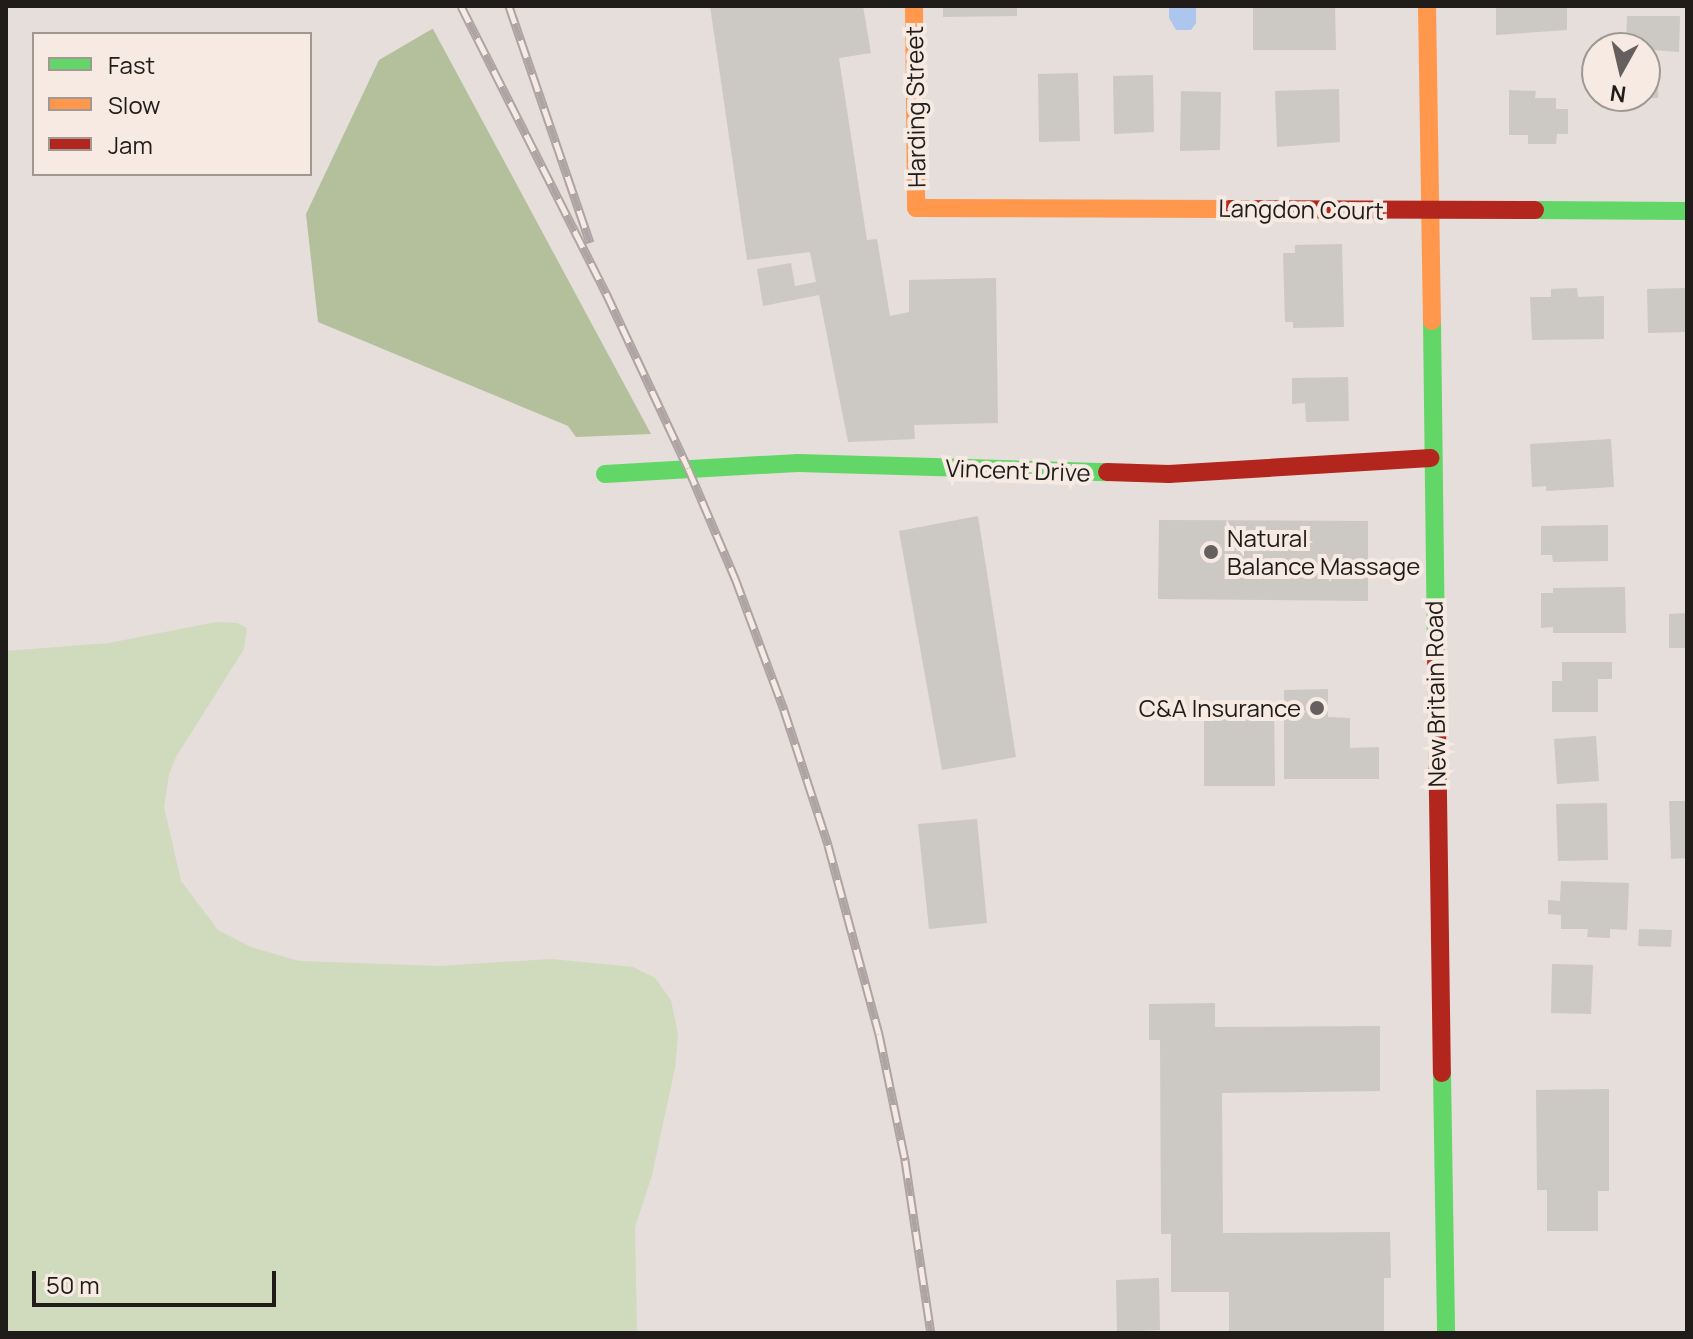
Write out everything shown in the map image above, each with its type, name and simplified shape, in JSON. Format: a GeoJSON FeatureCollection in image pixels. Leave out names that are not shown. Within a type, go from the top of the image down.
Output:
{"type":"FeatureCollection","features":[{"type":"Feature","properties":{"kind":"street","name":"Harding Street"},"geometry":{"type":"LineString","coordinates":[[914,6],[916,208]]}},
{"type":"Feature","properties":{"kind":"street","name":"New Britain Road"},"geometry":{"type":"LineString","coordinates":[[1427,6],[1431,458],[1446,1333]]}},
{"type":"Feature","properties":{"kind":"street","name":"Langdon Court"},"geometry":{"type":"LineString","coordinates":[[916,208],[1687,211]]}},
{"type":"Feature","properties":{"kind":"street","name":"Vincent Drive"},"geometry":{"type":"LineString","coordinates":[[605,474],[798,463],[1169,474],[1431,458]]}},
{"type":"Feature","properties":{"kind":"green space"},"geometry":{"type":"Polygon","coordinates":[[[433,29],[651,434],[576,437],[568,426],[318,322],[306,214],[379,60],[433,29]]]}},
{"type":"Feature","properties":{"kind":"green space"},"geometry":{"type":"Polygon","coordinates":[[[216,622],[237,623],[247,628],[244,649],[176,757],[169,774],[164,807],[181,881],[218,930],[251,947],[299,961],[440,966],[551,959],[633,967],[655,978],[671,1000],[678,1035],[675,1068],[652,1175],[635,1227],[637,1333],[6,1333],[6,651],[109,643],[216,622]]]}},
{"type":"Feature","properties":{"kind":"water"},"geometry":{"type":"Polygon","coordinates":[[[1169,6],[1196,6],[1196,23],[1191,30],[1176,30],[1169,18],[1169,6]]]}},
{"type":"Feature","properties":{"kind":"building"},"geometry":{"type":"Polygon","coordinates":[[[710,6],[863,6],[871,53],[839,58],[867,240],[877,239],[890,316],[909,312],[909,280],[996,278],[998,423],[914,425],[915,439],[848,442],[819,295],[763,306],[757,269],[791,263],[795,286],[816,282],[810,252],[747,260],[710,6]]]}},
{"type":"Feature","properties":{"kind":"building"},"geometry":{"type":"Polygon","coordinates":[[[943,6],[1017,6],[1017,16],[943,17],[943,6]]]}},
{"type":"Feature","properties":{"kind":"building"},"geometry":{"type":"Polygon","coordinates":[[[1335,6],[1336,50],[1253,50],[1253,7],[1335,6]]]}},
{"type":"Feature","properties":{"kind":"building"},"geometry":{"type":"Polygon","coordinates":[[[1496,6],[1567,6],[1567,30],[1496,35],[1496,6]]]}},
{"type":"Feature","properties":{"kind":"building"},"geometry":{"type":"Polygon","coordinates":[[[1627,16],[1680,16],[1679,52],[1661,51],[1661,32],[1626,32],[1627,16]]]}},
{"type":"Feature","properties":{"kind":"building"},"geometry":{"type":"Polygon","coordinates":[[[1078,73],[1080,141],[1039,142],[1038,74],[1078,73]]]}},
{"type":"Feature","properties":{"kind":"building"},"geometry":{"type":"Polygon","coordinates":[[[1153,75],[1154,132],[1114,134],[1113,76],[1153,75]]]}},
{"type":"Feature","properties":{"kind":"building"},"geometry":{"type":"Polygon","coordinates":[[[1339,89],[1340,142],[1277,147],[1275,91],[1339,89]]]}},
{"type":"Feature","properties":{"kind":"building"},"geometry":{"type":"Polygon","coordinates":[[[1509,90],[1536,91],[1535,98],[1556,98],[1556,109],[1568,109],[1568,134],[1557,134],[1556,144],[1528,144],[1528,135],[1509,135],[1509,90]]]}},
{"type":"Feature","properties":{"kind":"building"},"geometry":{"type":"Polygon","coordinates":[[[1181,91],[1221,92],[1220,150],[1180,151],[1181,91]]]}},
{"type":"Feature","properties":{"kind":"building"},"geometry":{"type":"Polygon","coordinates":[[[1342,244],[1344,327],[1293,328],[1293,322],[1285,322],[1283,253],[1295,253],[1295,245],[1342,244]]]}},
{"type":"Feature","properties":{"kind":"building"},"geometry":{"type":"Polygon","coordinates":[[[1577,288],[1578,297],[1604,296],[1604,339],[1532,340],[1530,297],[1551,297],[1551,289],[1577,288]]]}},
{"type":"Feature","properties":{"kind":"building"},"geometry":{"type":"Polygon","coordinates":[[[1687,288],[1687,332],[1648,333],[1647,289],[1687,288]]]}},
{"type":"Feature","properties":{"kind":"building"},"geometry":{"type":"Polygon","coordinates":[[[1348,377],[1349,421],[1306,422],[1305,403],[1292,404],[1292,378],[1348,377]]]}},
{"type":"Feature","properties":{"kind":"building"},"geometry":{"type":"Polygon","coordinates":[[[1611,439],[1614,487],[1546,491],[1546,486],[1532,487],[1530,444],[1611,439]]]}},
{"type":"Feature","properties":{"kind":"building"},"geometry":{"type":"Polygon","coordinates":[[[978,516],[1016,757],[942,770],[899,531],[978,516]]]}},
{"type":"Feature","properties":{"kind":"building"},"geometry":{"type":"Polygon","coordinates":[[[1159,520],[1368,521],[1368,601],[1158,599],[1159,520]]]}},
{"type":"Feature","properties":{"kind":"building"},"geometry":{"type":"Polygon","coordinates":[[[1608,525],[1608,561],[1553,562],[1552,555],[1541,555],[1541,526],[1608,525]]]}},
{"type":"Feature","properties":{"kind":"building"},"geometry":{"type":"Polygon","coordinates":[[[1625,587],[1626,633],[1553,633],[1553,627],[1541,628],[1541,593],[1553,593],[1553,588],[1625,587]]]}},
{"type":"Feature","properties":{"kind":"building"},"geometry":{"type":"Polygon","coordinates":[[[1687,613],[1687,648],[1669,648],[1669,614],[1687,613]]]}},
{"type":"Feature","properties":{"kind":"building"},"geometry":{"type":"Polygon","coordinates":[[[1562,662],[1612,662],[1612,679],[1598,679],[1598,712],[1552,712],[1552,681],[1562,681],[1562,662]]]}},
{"type":"Feature","properties":{"kind":"building"},"geometry":{"type":"Polygon","coordinates":[[[1328,689],[1328,717],[1350,718],[1350,748],[1379,747],[1379,779],[1284,779],[1284,690],[1328,689]]]}},
{"type":"Feature","properties":{"kind":"building"},"geometry":{"type":"Polygon","coordinates":[[[1204,708],[1274,708],[1275,786],[1204,786],[1204,708]]]}},
{"type":"Feature","properties":{"kind":"building"},"geometry":{"type":"Polygon","coordinates":[[[1596,736],[1599,781],[1557,784],[1554,739],[1596,736]]]}},
{"type":"Feature","properties":{"kind":"building"},"geometry":{"type":"Polygon","coordinates":[[[1669,801],[1687,801],[1687,858],[1671,859],[1669,801]]]}},
{"type":"Feature","properties":{"kind":"building"},"geometry":{"type":"Polygon","coordinates":[[[1607,803],[1608,860],[1558,861],[1556,804],[1607,803]]]}},
{"type":"Feature","properties":{"kind":"building"},"geometry":{"type":"Polygon","coordinates":[[[977,819],[987,923],[929,929],[918,824],[977,819]]]}},
{"type":"Feature","properties":{"kind":"building"},"geometry":{"type":"Polygon","coordinates":[[[1561,881],[1629,883],[1627,930],[1610,929],[1610,938],[1587,937],[1588,929],[1561,929],[1561,915],[1548,914],[1548,900],[1560,901],[1561,881]]]}},
{"type":"Feature","properties":{"kind":"building"},"geometry":{"type":"Polygon","coordinates":[[[1639,929],[1672,930],[1671,947],[1638,946],[1639,929]]]}},
{"type":"Feature","properties":{"kind":"building"},"geometry":{"type":"Polygon","coordinates":[[[1552,964],[1593,965],[1591,1014],[1551,1013],[1552,964]]]}},
{"type":"Feature","properties":{"kind":"building"},"geometry":{"type":"Polygon","coordinates":[[[1215,1003],[1215,1027],[1380,1026],[1380,1091],[1222,1093],[1223,1233],[1390,1232],[1391,1278],[1384,1278],[1384,1333],[1229,1333],[1229,1292],[1171,1292],[1171,1234],[1161,1234],[1160,1040],[1149,1040],[1149,1004],[1215,1003]]]}},
{"type":"Feature","properties":{"kind":"building"},"geometry":{"type":"Polygon","coordinates":[[[1609,1089],[1609,1191],[1598,1191],[1598,1231],[1547,1231],[1547,1190],[1537,1190],[1536,1090],[1609,1089]]]}},
{"type":"Feature","properties":{"kind":"building"},"geometry":{"type":"Polygon","coordinates":[[[1159,1278],[1160,1330],[1117,1332],[1116,1280],[1159,1278]]]}},
{"type":"Feature","properties":{"kind":"railway"},"geometry":{"type":"LineString","coordinates":[[461,6],[606,293],[688,468],[735,578],[784,710],[828,845],[879,1034],[905,1160],[931,1333]]}},
{"type":"Feature","properties":{"kind":"railway"},"geometry":{"type":"LineString","coordinates":[[509,6],[590,243]]}},
{"type":"Feature","properties":{"kind":"traffic: fast"},"geometry":{"type":"LineString","coordinates":[[1535,210],[1687,211]]}},
{"type":"Feature","properties":{"kind":"traffic: fast"},"geometry":{"type":"LineString","coordinates":[[1432,321],[1436,652]]}},
{"type":"Feature","properties":{"kind":"traffic: fast"},"geometry":{"type":"LineString","coordinates":[[605,474],[798,463],[1107,472]]}},
{"type":"Feature","properties":{"kind":"traffic: fast"},"geometry":{"type":"LineString","coordinates":[[1442,1073],[1446,1333]]}},
{"type":"Feature","properties":{"kind":"traffic: slow"},"geometry":{"type":"LineString","coordinates":[[914,6],[916,208],[1230,209]]}},
{"type":"Feature","properties":{"kind":"traffic: slow"},"geometry":{"type":"LineString","coordinates":[[1427,6],[1432,321]]}},
{"type":"Feature","properties":{"kind":"traffic: jam"},"geometry":{"type":"LineString","coordinates":[[1230,209],[1535,210]]}},
{"type":"Feature","properties":{"kind":"traffic: jam"},"geometry":{"type":"LineString","coordinates":[[1107,472],[1169,474],[1431,458]]}},
{"type":"Feature","properties":{"kind":"traffic: jam"},"geometry":{"type":"LineString","coordinates":[[1436,652],[1442,1073]]}},
{"type":"Feature","properties":{"kind":"place","name":"Natural Balance Massage"},"geometry":{"type":"Point","coordinates":[1211,552]}},
{"type":"Feature","properties":{"kind":"place","name":"C&A Insurance"},"geometry":{"type":"Point","coordinates":[1317,708]}}]}
